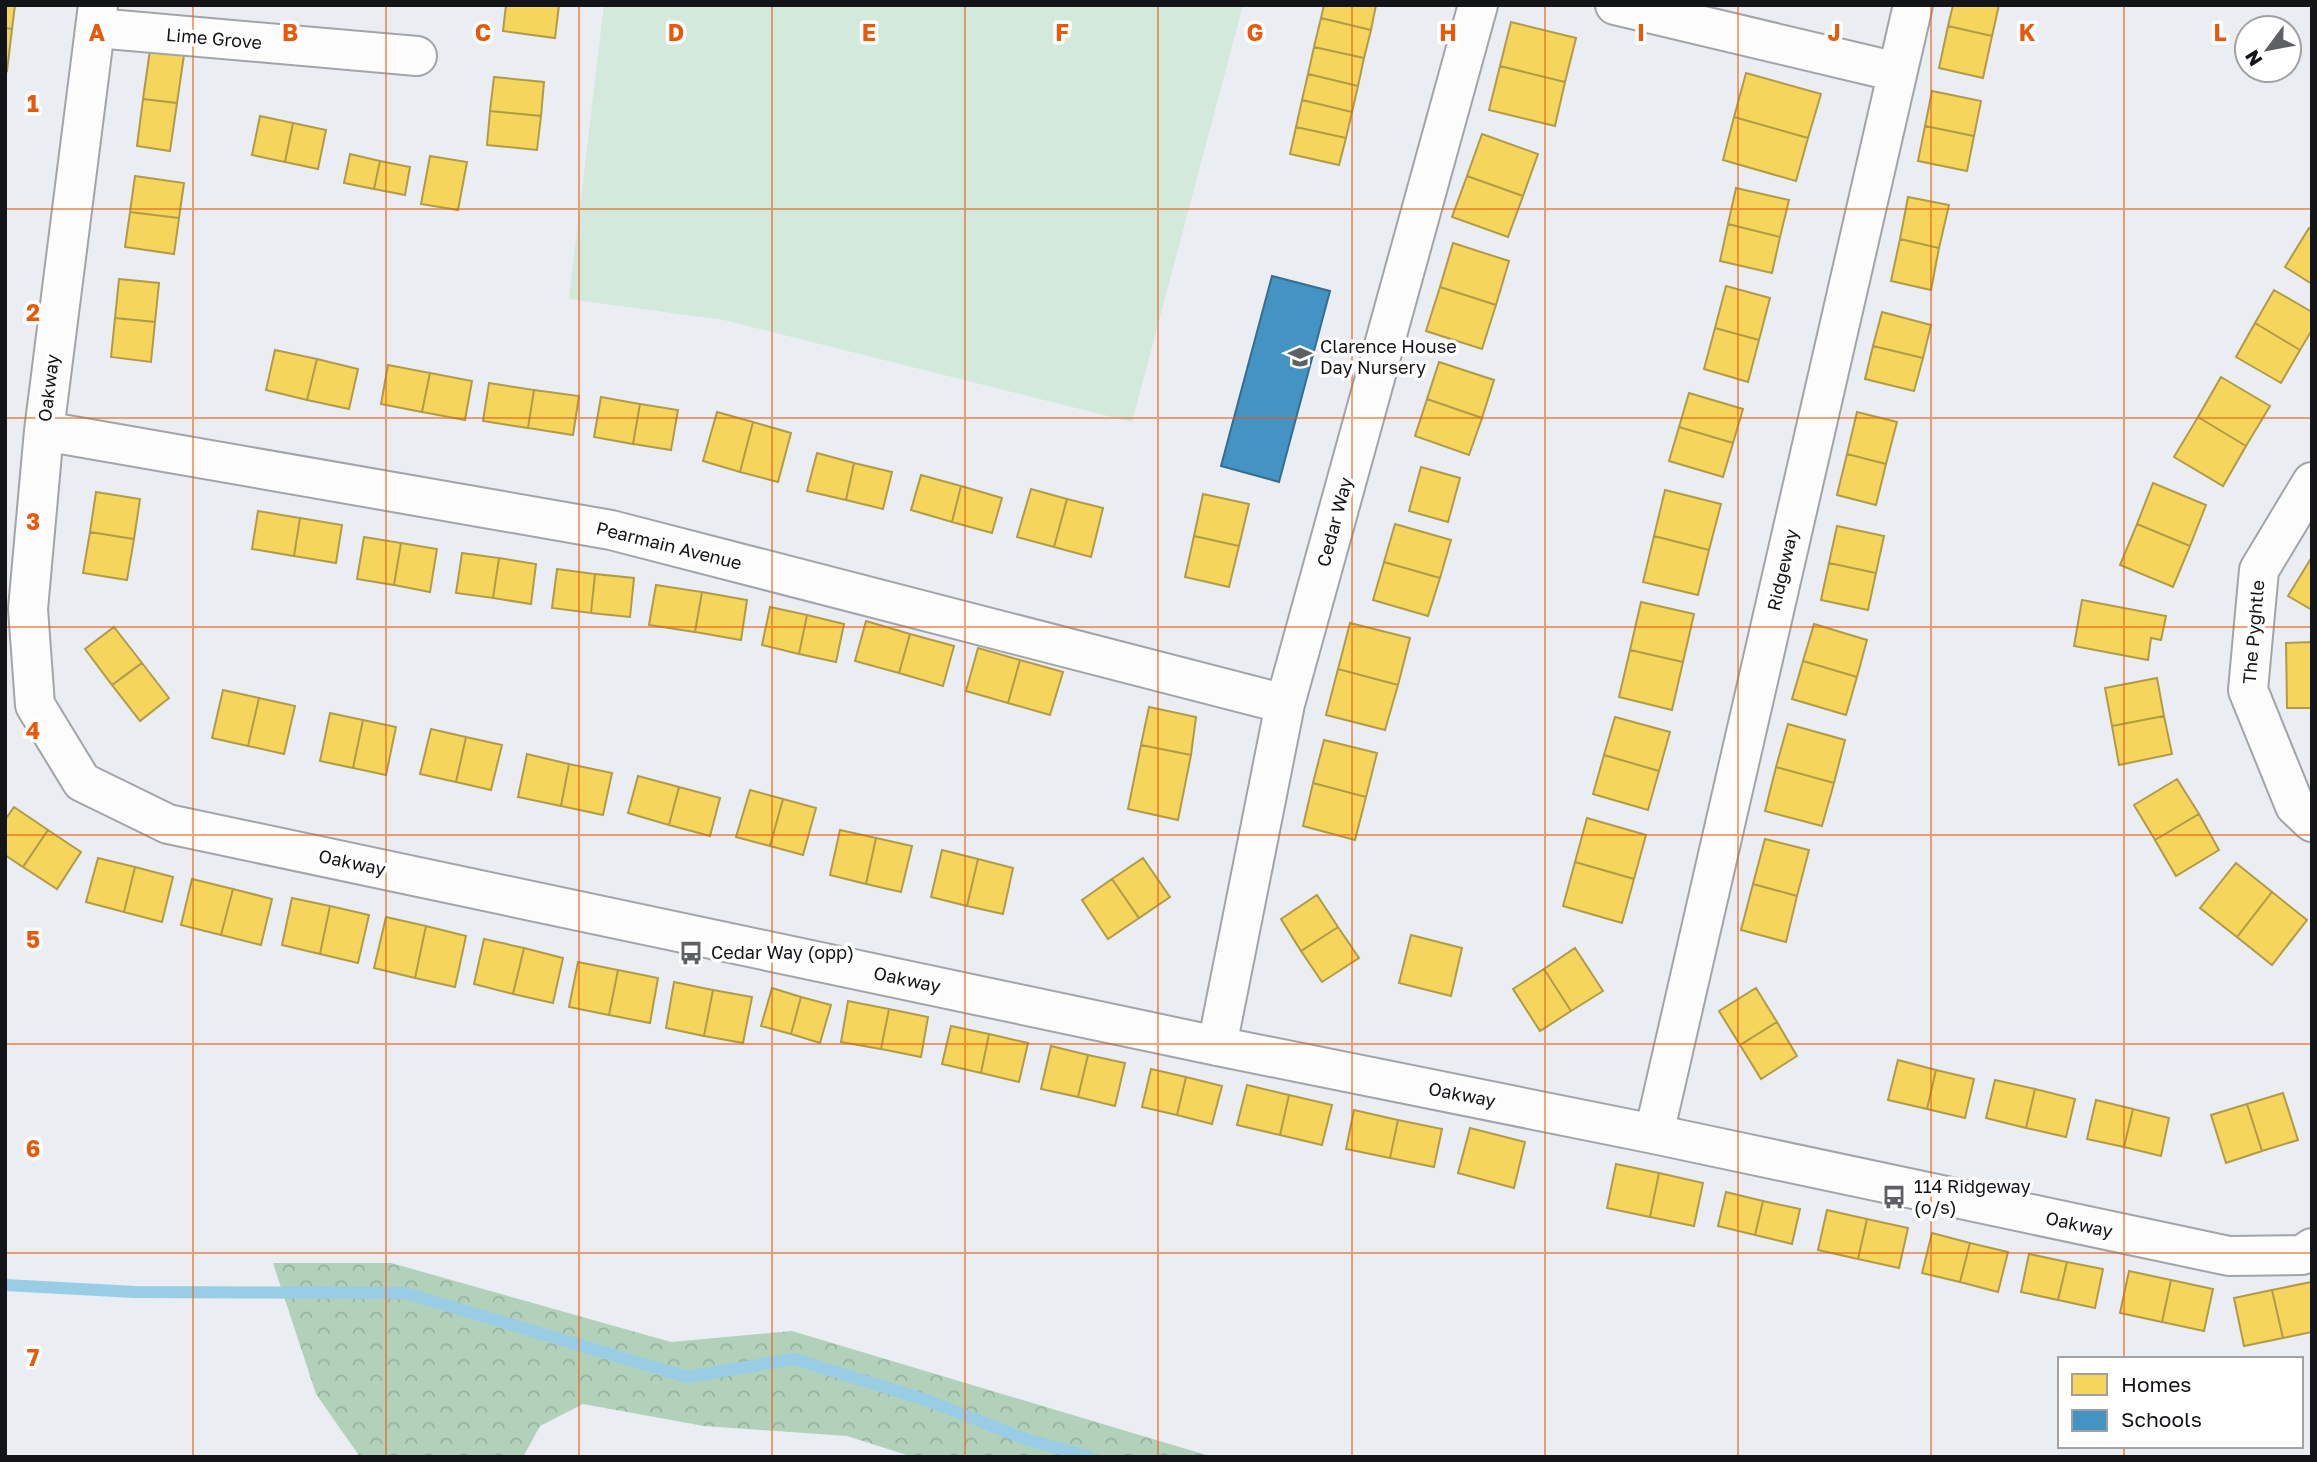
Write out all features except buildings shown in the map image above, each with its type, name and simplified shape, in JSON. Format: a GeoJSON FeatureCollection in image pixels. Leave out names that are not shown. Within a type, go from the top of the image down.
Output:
{"type":"FeatureCollection","features":[{"type":"Feature","properties":{"kind":"street","name":"Cedar Way"},"geometry":{"type":"LineString","coordinates":[[1217,1046],[1284,704],[1478,5]]}},
{"type":"Feature","properties":{"kind":"street"},"geometry":{"type":"LineString","coordinates":[[1615,5],[1897,72]]}},
{"type":"Feature","properties":{"kind":"street","name":"Ridgeway"},"geometry":{"type":"LineString","coordinates":[[1654,1134],[1913,5]]}},
{"type":"Feature","properties":{"kind":"street","name":"Lime Grove"},"geometry":{"type":"LineString","coordinates":[[97,17],[417,56]]}},
{"type":"Feature","properties":{"kind":"street","name":"Oakway"},"geometry":{"type":"LineString","coordinates":[[97,17],[44,431],[28,609],[36,705],[82,782],[168,824],[1217,1046],[1654,1134],[2229,1256],[2302,1255],[2312,1248]]}},
{"type":"Feature","properties":{"kind":"street","name":"Pearmain Avenue"},"geometry":{"type":"LineString","coordinates":[[44,431],[611,530],[1284,704]]}},
{"type":"Feature","properties":{"kind":"street","name":"The Pyghtle"},"geometry":{"type":"LineString","coordinates":[[2312,482],[2259,570],[2248,690],[2295,806],[2312,822]]}},
{"type":"Feature","properties":{"kind":"green space"},"geometry":{"type":"Polygon","coordinates":[[[604,5],[1243,5],[1132,422],[724,320],[569,299],[604,5]]]}},
{"type":"Feature","properties":{"kind":"green space"},"geometry":{"type":"Polygon","coordinates":[[[273,1263],[391,1263],[671,1342],[792,1331],[1213,1457],[913,1457],[847,1436],[704,1426],[583,1404],[540,1426],[523,1457],[360,1457],[316,1394],[273,1263]]]}},
{"type":"Feature","properties":{"kind":"waterway"},"geometry":{"type":"LineString","coordinates":[[5,1285],[135,1292],[405,1293],[687,1377],[794,1359],[926,1400],[1028,1440],[1091,1457]]}},
{"type":"Feature","properties":{"kind":"place","name":"Clarence House Day Nursery"},"geometry":{"type":"Point","coordinates":[1300,357]}},
{"type":"Feature","properties":{"kind":"place","name":"Cedar Way (opp)"},"geometry":{"type":"Point","coordinates":[691,953]}},
{"type":"Feature","properties":{"kind":"place","name":"114 Ridgeway (o/s)"},"geometry":{"type":"Point","coordinates":[1894,1197]}}]}
